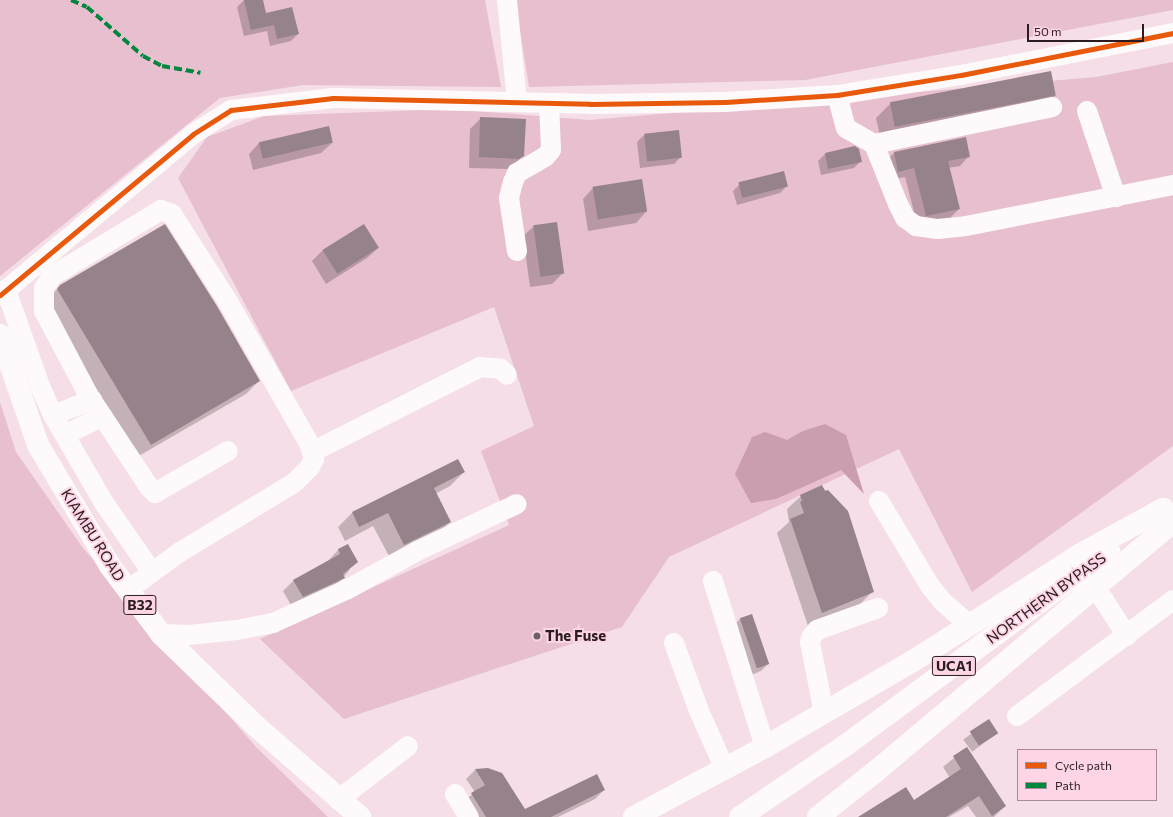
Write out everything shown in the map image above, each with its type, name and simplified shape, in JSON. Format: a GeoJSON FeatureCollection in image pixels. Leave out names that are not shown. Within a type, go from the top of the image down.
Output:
{"type":"FeatureCollection","features":[{"type":"Feature","properties":{"kind":"main road","name":"KIAMBU ROAD"},"geometry":{"type":"LineString","coordinates":[[0,335],[38,445],[110,566],[162,634],[257,727],[338,800],[360,817]]}},
{"type":"Feature","properties":{"kind":"main road"},"geometry":{"type":"LineString","coordinates":[[634,817],[766,747],[824,713],[1081,554],[1170,511]]}},
{"type":"Feature","properties":{"kind":"main road"},"geometry":{"type":"LineString","coordinates":[[818,817],[882,767],[1096,588],[1170,511]]}},
{"type":"Feature","properties":{"kind":"main road","name":"NORTHERN BYPASS"},"geometry":{"type":"LineString","coordinates":[[740,817],[846,745],[1170,511]]}},
{"type":"Feature","properties":{"kind":"street"},"geometry":{"type":"LineString","coordinates":[[507,0],[517,102]]}},
{"type":"Feature","properties":{"kind":"street"},"geometry":{"type":"LineString","coordinates":[[152,572],[104,503],[53,415],[3,292],[192,134],[232,110],[333,98],[549,103],[725,102],[837,95],[961,75],[1173,33]]}},
{"type":"Feature","properties":{"kind":"street"},"geometry":{"type":"LineString","coordinates":[[837,95],[846,128],[874,144],[905,218],[916,226],[938,229],[966,226],[1173,185]]}},
{"type":"Feature","properties":{"kind":"street"},"geometry":{"type":"LineString","coordinates":[[517,251],[509,198],[512,182],[517,173],[545,157],[551,150],[549,103]]}},
{"type":"Feature","properties":{"kind":"street"},"geometry":{"type":"LineString","coordinates":[[874,144],[1052,107]]}},
{"type":"Feature","properties":{"kind":"street"},"geometry":{"type":"LineString","coordinates":[[1087,111],[1116,197]]}},
{"type":"Feature","properties":{"kind":"street"},"geometry":{"type":"LineString","coordinates":[[128,590],[152,572],[294,483],[310,468],[314,459],[312,452],[227,300],[169,210],[161,210],[52,276],[44,288],[44,311],[97,408],[149,487],[155,493],[228,451]]}},
{"type":"Feature","properties":{"kind":"street"},"geometry":{"type":"LineString","coordinates":[[312,452],[480,367],[501,369],[507,375]]}},
{"type":"Feature","properties":{"kind":"street"},"geometry":{"type":"LineString","coordinates":[[53,415],[97,408]]}},
{"type":"Feature","properties":{"kind":"street"},"geometry":{"type":"LineString","coordinates":[[65,435],[97,408]]}},
{"type":"Feature","properties":{"kind":"street"},"geometry":{"type":"LineString","coordinates":[[879,501],[930,586],[943,602],[968,624]]}},
{"type":"Feature","properties":{"kind":"street"},"geometry":{"type":"LineString","coordinates":[[162,634],[189,635],[223,632],[273,622],[348,588],[417,551],[517,504]]}},
{"type":"Feature","properties":{"kind":"street"},"geometry":{"type":"LineString","coordinates":[[713,582],[766,747]]}},
{"type":"Feature","properties":{"kind":"street"},"geometry":{"type":"LineString","coordinates":[[1096,588],[1127,636]]}},
{"type":"Feature","properties":{"kind":"street"},"geometry":{"type":"LineString","coordinates":[[1017,716],[1127,636],[1173,600]]}},
{"type":"Feature","properties":{"kind":"street"},"geometry":{"type":"LineString","coordinates":[[824,713],[810,642],[812,636],[817,630],[878,608]]}},
{"type":"Feature","properties":{"kind":"street"},"geometry":{"type":"LineString","coordinates":[[674,643],[699,711],[725,769]]}},
{"type":"Feature","properties":{"kind":"street"},"geometry":{"type":"LineString","coordinates":[[338,800],[408,746]]}},
{"type":"Feature","properties":{"kind":"street"},"geometry":{"type":"LineString","coordinates":[[455,794],[469,817]]}},
{"type":"Feature","properties":{"kind":"shaded area"},"geometry":{"type":"Polygon","coordinates":[[[0,0],[485,0],[501,87],[303,85],[220,98],[0,276],[0,0]]]}},
{"type":"Feature","properties":{"kind":"shaded area"},"geometry":{"type":"Polygon","coordinates":[[[515,0],[1173,0],[1173,10],[805,80],[529,87],[515,0]]]}},
{"type":"Feature","properties":{"kind":"shaded area"},"geometry":{"type":"Polygon","coordinates":[[[1173,62],[1173,446],[972,592],[899,449],[669,557],[622,627],[344,719],[260,639],[509,525],[481,451],[534,426],[494,307],[291,391],[178,178],[207,137],[264,116],[450,109],[589,120],[1096,77],[1173,62]]]}},
{"type":"Feature","properties":{"kind":"shaded area"},"geometry":{"type":"Polygon","coordinates":[[[0,402],[16,452],[83,548],[256,747],[328,817],[0,817],[0,402]]]}},
{"type":"Feature","properties":{"kind":"shaded area"},"geometry":{"type":"Polygon","coordinates":[[[825,424],[846,435],[864,494],[841,470],[776,499],[751,503],[735,474],[752,437],[765,432],[787,440],[803,431],[825,424]]]}},
{"type":"Feature","properties":{"kind":"building"},"geometry":{"type":"Polygon","coordinates":[[[244,0],[263,0],[266,13],[292,7],[299,34],[277,39],[274,25],[251,30],[244,0]]]}},
{"type":"Feature","properties":{"kind":"building"},"geometry":{"type":"Polygon","coordinates":[[[1051,71],[1056,96],[895,127],[890,102],[1051,71]]]}},
{"type":"Feature","properties":{"kind":"building"},"geometry":{"type":"Polygon","coordinates":[[[480,117],[526,119],[524,156],[519,159],[479,157],[480,117]]]}},
{"type":"Feature","properties":{"kind":"building"},"geometry":{"type":"Polygon","coordinates":[[[329,126],[333,143],[263,159],[259,142],[329,126]]]}},
{"type":"Feature","properties":{"kind":"building"},"geometry":{"type":"Polygon","coordinates":[[[679,130],[682,158],[647,162],[644,134],[679,130]]]}},
{"type":"Feature","properties":{"kind":"building"},"geometry":{"type":"Polygon","coordinates":[[[966,137],[970,157],[948,161],[960,209],[926,216],[914,168],[898,172],[894,152],[966,137]]]}},
{"type":"Feature","properties":{"kind":"building"},"geometry":{"type":"Polygon","coordinates":[[[855,146],[859,149],[862,162],[828,169],[825,153],[855,146]]]}},
{"type":"Feature","properties":{"kind":"building"},"geometry":{"type":"Polygon","coordinates":[[[784,171],[788,187],[742,198],[738,182],[784,171]]]}},
{"type":"Feature","properties":{"kind":"building"},"geometry":{"type":"Polygon","coordinates":[[[642,179],[647,212],[598,219],[593,187],[642,179]]]}},
{"type":"Feature","properties":{"kind":"building"},"geometry":{"type":"Polygon","coordinates":[[[557,222],[564,273],[540,277],[533,225],[557,222]]]}},
{"type":"Feature","properties":{"kind":"building"},"geometry":{"type":"Polygon","coordinates":[[[165,224],[217,306],[260,381],[151,445],[57,289],[60,285],[165,224]]]}},
{"type":"Feature","properties":{"kind":"building"},"geometry":{"type":"Polygon","coordinates":[[[364,224],[379,248],[337,274],[322,250],[364,224]]]}},
{"type":"Feature","properties":{"kind":"building"},"geometry":{"type":"Polygon","coordinates":[[[458,459],[465,472],[434,488],[451,522],[404,545],[388,513],[359,527],[352,512],[458,459]]]}},
{"type":"Feature","properties":{"kind":"building"},"geometry":{"type":"Polygon","coordinates":[[[822,485],[825,491],[828,490],[848,511],[874,592],[822,613],[790,519],[804,513],[800,502],[802,501],[800,495],[822,485]]]}},
{"type":"Feature","properties":{"kind":"building"},"geometry":{"type":"Polygon","coordinates":[[[348,544],[358,562],[343,574],[345,578],[303,597],[293,580],[340,554],[338,549],[348,544]]]}},
{"type":"Feature","properties":{"kind":"building"},"geometry":{"type":"Polygon","coordinates":[[[752,614],[769,664],[757,668],[740,618],[752,614]]]}},
{"type":"Feature","properties":{"kind":"building"},"geometry":{"type":"Polygon","coordinates":[[[989,719],[998,733],[979,746],[970,732],[989,719]]]}},
{"type":"Feature","properties":{"kind":"building"},"geometry":{"type":"Polygon","coordinates":[[[967,747],[1006,806],[992,816],[979,796],[946,817],[858,817],[906,787],[914,800],[961,769],[953,756],[967,747]]]}},
{"type":"Feature","properties":{"kind":"building"},"geometry":{"type":"Polygon","coordinates":[[[488,768],[502,773],[525,809],[597,774],[605,790],[551,817],[486,817],[471,793],[485,785],[475,769],[488,768]]]}},
{"type":"Feature","properties":{"kind":"marked path"},"geometry":{"type":"LineString","coordinates":[[71,0],[87,7],[143,56],[162,66],[200,73]]}},
{"type":"Feature","properties":{"kind":"cycle path"},"geometry":{"type":"LineString","coordinates":[[0,295],[193,134],[231,110],[333,98],[590,104],[725,102],[837,95],[961,75],[1173,33]]}},
{"type":"Feature","properties":{"kind":"place","name":"The Fuse"},"geometry":{"type":"Point","coordinates":[537,636]}}]}
